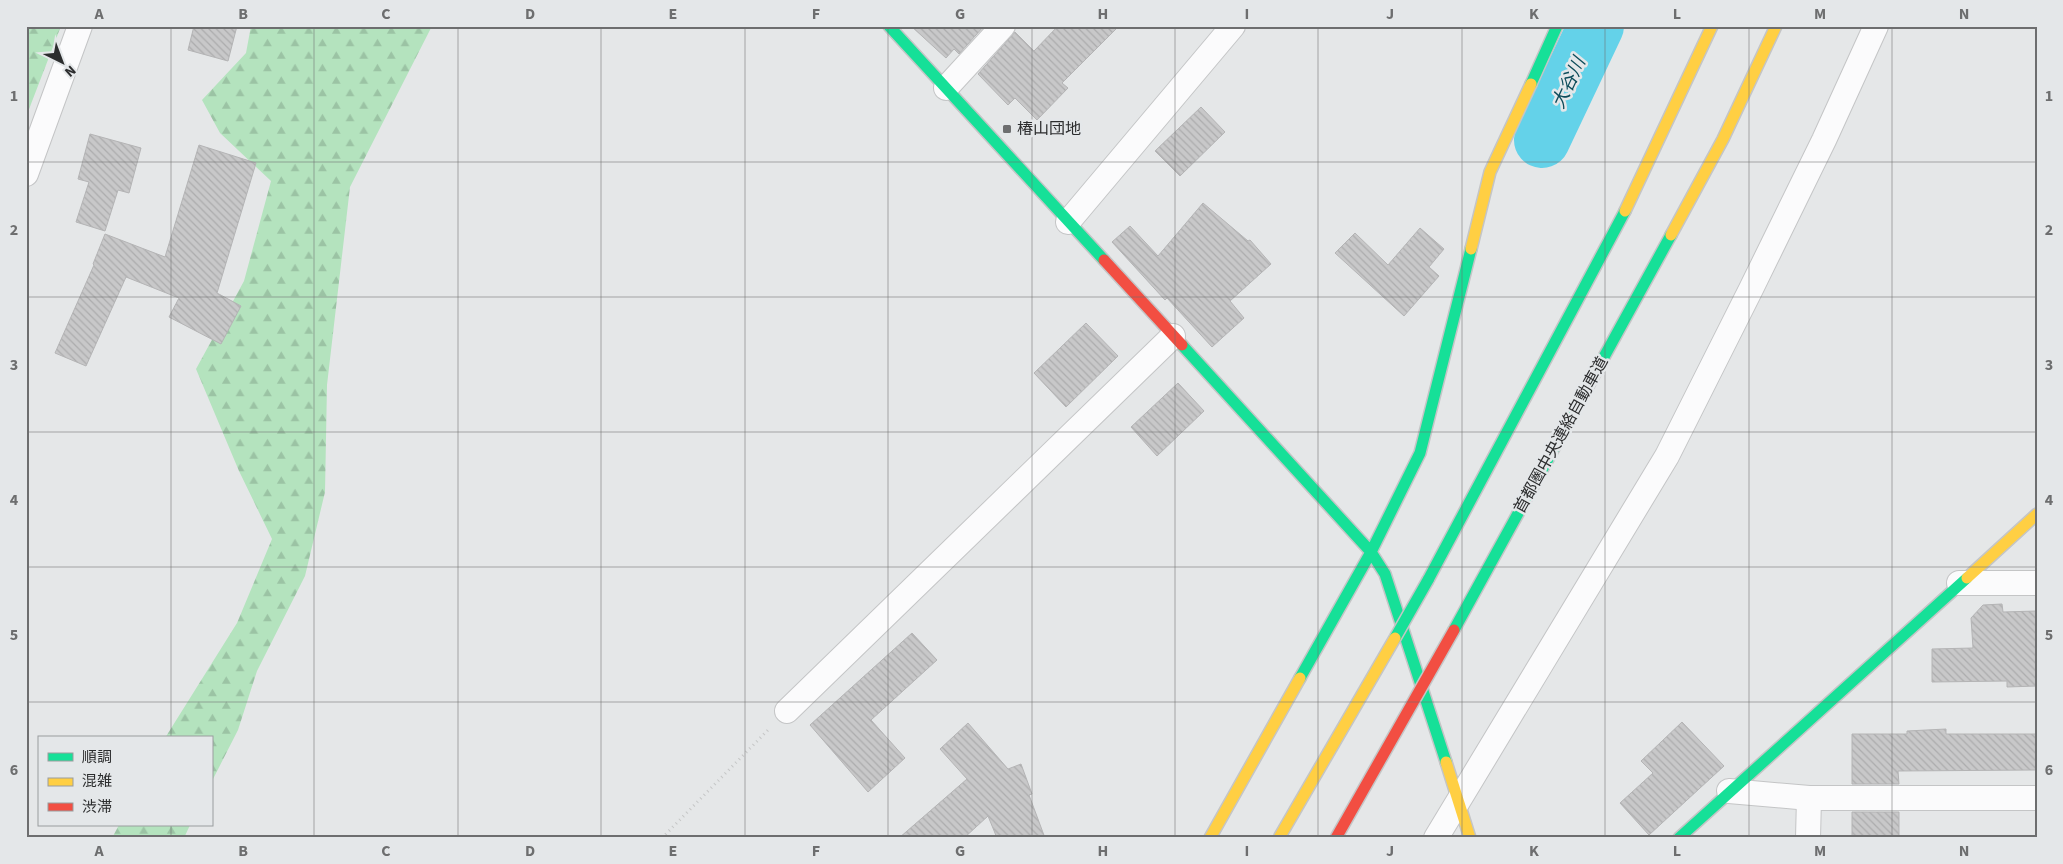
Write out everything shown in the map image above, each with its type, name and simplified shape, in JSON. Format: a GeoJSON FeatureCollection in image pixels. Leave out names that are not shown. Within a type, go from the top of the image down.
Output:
{"type":"FeatureCollection","features":[{"type":"Feature","properties":{"kind":"main road"},"geometry":{"type":"LineString","coordinates":[[889,26],[1371,552],[1385,574],[1470,838]]}},
{"type":"Feature","properties":{"kind":"main road"},"geometry":{"type":"LineString","coordinates":[[1210,838],[1371,552],[1420,453],[1490,172],[1557,26]]}},
{"type":"Feature","properties":{"kind":"main road"},"geometry":{"type":"LineString","coordinates":[[1278,838],[1428,580],[1619,223],[1712,26]]}},
{"type":"Feature","properties":{"kind":"main road","name":"首都圏中央連絡自動車道"},"geometry":{"type":"LineString","coordinates":[[1336,838],[1454,630],[1722,138],[1776,26]]}},
{"type":"Feature","properties":{"kind":"main road"},"geometry":{"type":"LineString","coordinates":[[1680,838],[1728,791],[2037,514]]}},
{"type":"Feature","properties":{"kind":"street"},"geometry":{"type":"LineString","coordinates":[[26,174],[80,26]]}},
{"type":"Feature","properties":{"kind":"street"},"geometry":{"type":"LineString","coordinates":[[946,88],[1003,26]]}},
{"type":"Feature","properties":{"kind":"street"},"geometry":{"type":"LineString","coordinates":[[1068,222],[1233,26]]}},
{"type":"Feature","properties":{"kind":"street"},"geometry":{"type":"LineString","coordinates":[[1436,838],[1667,456],[1764,263],[1876,26]]}},
{"type":"Feature","properties":{"kind":"street"},"geometry":{"type":"LineString","coordinates":[[787,711],[1173,336]]}},
{"type":"Feature","properties":{"kind":"street"},"geometry":{"type":"LineString","coordinates":[[1959,583],[2037,582]]}},
{"type":"Feature","properties":{"kind":"street"},"geometry":{"type":"LineString","coordinates":[[1728,791],[1809,798],[2037,798]]}},
{"type":"Feature","properties":{"kind":"street"},"geometry":{"type":"LineString","coordinates":[[1808,838],[1809,798]]}},
{"type":"Feature","properties":{"kind":"path"},"geometry":{"type":"LineString","coordinates":[[662,838],[787,711]]}},
{"type":"Feature","properties":{"kind":"green space"},"geometry":{"type":"Polygon","coordinates":[[[26,26],[61,26],[26,117],[26,26]]]}},
{"type":"Feature","properties":{"kind":"green space"},"geometry":{"type":"Polygon","coordinates":[[[251,26],[432,26],[350,187],[327,385],[325,492],[305,576],[257,671],[238,730],[212,781],[212,736],[166,736],[237,623],[272,539],[239,471],[196,369],[244,281],[271,181],[220,133],[202,100],[246,53],[251,26]]]}},
{"type":"Feature","properties":{"kind":"green space"},"geometry":{"type":"Polygon","coordinates":[[[118,826],[190,826],[184,838],[112,838],[118,826]]]}},
{"type":"Feature","properties":{"kind":"building"},"geometry":{"type":"Polygon","coordinates":[[[194,26],[237,26],[228,61],[188,50],[194,26]]]}},
{"type":"Feature","properties":{"kind":"building"},"geometry":{"type":"Polygon","coordinates":[[[911,26],[984,26],[959,54],[954,49],[946,58],[911,26]]]}},
{"type":"Feature","properties":{"kind":"building"},"geometry":{"type":"Polygon","coordinates":[[[1058,26],[1119,26],[1062,83],[1068,88],[1037,120],[1015,98],[1008,105],[978,74],[1015,32],[1034,51],[1058,26]]]}},
{"type":"Feature","properties":{"kind":"building"},"geometry":{"type":"Polygon","coordinates":[[[1201,107],[1225,132],[1180,176],[1155,151],[1201,107]]]}},
{"type":"Feature","properties":{"kind":"building"},"geometry":{"type":"Polygon","coordinates":[[[90,134],[141,148],[129,193],[118,190],[105,231],[76,222],[89,182],[78,179],[90,134]]]}},
{"type":"Feature","properties":{"kind":"building"},"geometry":{"type":"Polygon","coordinates":[[[199,145],[256,163],[217,293],[241,306],[221,344],[169,317],[179,298],[126,277],[86,366],[55,353],[94,265],[105,234],[165,257],[199,145]]]}},
{"type":"Feature","properties":{"kind":"building"},"geometry":{"type":"Polygon","coordinates":[[[1203,203],[1248,241],[1250,240],[1271,264],[1230,301],[1244,318],[1212,347],[1167,298],[1165,300],[1112,242],[1130,226],[1158,256],[1203,203]]]}},
{"type":"Feature","properties":{"kind":"building"},"geometry":{"type":"Polygon","coordinates":[[[1420,228],[1444,249],[1429,267],[1439,276],[1404,316],[1335,253],[1355,233],[1388,265],[1420,228]]]}},
{"type":"Feature","properties":{"kind":"building"},"geometry":{"type":"Polygon","coordinates":[[[1086,323],[1118,356],[1066,407],[1034,373],[1086,323]]]}},
{"type":"Feature","properties":{"kind":"building"},"geometry":{"type":"Polygon","coordinates":[[[1178,383],[1204,411],[1157,456],[1131,427],[1178,383]]]}},
{"type":"Feature","properties":{"kind":"building"},"geometry":{"type":"Polygon","coordinates":[[[2002,604],[2003,612],[2037,611],[2037,686],[2007,687],[2007,681],[1932,682],[1932,649],[1973,648],[1971,618],[1983,605],[2002,604]]]}},
{"type":"Feature","properties":{"kind":"building"},"geometry":{"type":"Polygon","coordinates":[[[912,633],[937,660],[871,720],[905,758],[868,792],[810,725],[912,633]]]}},
{"type":"Feature","properties":{"kind":"building"},"geometry":{"type":"Polygon","coordinates":[[[1682,722],[1724,766],[1649,835],[1620,803],[1653,773],[1641,761],[1682,722]]]}},
{"type":"Feature","properties":{"kind":"building"},"geometry":{"type":"Polygon","coordinates":[[[968,723],[1008,769],[1021,764],[1032,794],[1029,795],[1045,838],[997,838],[988,816],[964,838],[899,838],[967,779],[940,749],[968,723]]]}},
{"type":"Feature","properties":{"kind":"building"},"geometry":{"type":"Polygon","coordinates":[[[1946,729],[1946,734],[2037,734],[2037,770],[1898,771],[1899,784],[1852,784],[1852,734],[1907,734],[1907,731],[1946,729]]]}},
{"type":"Feature","properties":{"kind":"building"},"geometry":{"type":"Polygon","coordinates":[[[1852,812],[1899,812],[1899,838],[1852,838],[1852,812]]]}},
{"type":"Feature","properties":{"kind":"waterway","name":"大谷川"},"geometry":{"type":"LineString","coordinates":[[1542,140],[1596,26]]}},
{"type":"Feature","properties":{"kind":"traffic: fast"},"geometry":{"type":"LineString","coordinates":[[889,26],[1104,260]]}},
{"type":"Feature","properties":{"kind":"traffic: fast"},"geometry":{"type":"LineString","coordinates":[[1531,84],[1557,26]]}},
{"type":"Feature","properties":{"kind":"traffic: fast"},"geometry":{"type":"LineString","coordinates":[[1428,580],[1625,211]]}},
{"type":"Feature","properties":{"kind":"traffic: fast"},"geometry":{"type":"LineString","coordinates":[[1454,630],[1671,235]]}},
{"type":"Feature","properties":{"kind":"traffic: fast"},"geometry":{"type":"LineString","coordinates":[[1300,678],[1371,552],[1420,453],[1471,249]]}},
{"type":"Feature","properties":{"kind":"traffic: fast"},"geometry":{"type":"LineString","coordinates":[[1182,345],[1371,552],[1385,574],[1446,762]]}},
{"type":"Feature","properties":{"kind":"traffic: fast"},"geometry":{"type":"LineString","coordinates":[[1679,838],[1967,578]]}},
{"type":"Feature","properties":{"kind":"traffic: fast"},"geometry":{"type":"LineString","coordinates":[[1395,638],[1428,580]]}},
{"type":"Feature","properties":{"kind":"traffic: slow"},"geometry":{"type":"LineString","coordinates":[[1625,211],[1712,26]]}},
{"type":"Feature","properties":{"kind":"traffic: slow"},"geometry":{"type":"LineString","coordinates":[[1671,235],[1723,139],[1776,26]]}},
{"type":"Feature","properties":{"kind":"traffic: slow"},"geometry":{"type":"LineString","coordinates":[[1471,249],[1490,172],[1531,84]]}},
{"type":"Feature","properties":{"kind":"traffic: slow"},"geometry":{"type":"LineString","coordinates":[[1967,578],[2037,514]]}},
{"type":"Feature","properties":{"kind":"traffic: slow"},"geometry":{"type":"LineString","coordinates":[[1279,838],[1395,638]]}},
{"type":"Feature","properties":{"kind":"traffic: slow"},"geometry":{"type":"LineString","coordinates":[[1210,838],[1300,678]]}},
{"type":"Feature","properties":{"kind":"traffic: slow"},"geometry":{"type":"LineString","coordinates":[[1446,762],[1470,838]]}},
{"type":"Feature","properties":{"kind":"traffic: jam"},"geometry":{"type":"LineString","coordinates":[[1104,260],[1182,345]]}},
{"type":"Feature","properties":{"kind":"traffic: jam"},"geometry":{"type":"LineString","coordinates":[[1336,838],[1454,630]]}},
{"type":"Feature","properties":{"kind":"place","name":"椿山団地"},"geometry":{"type":"Point","coordinates":[1007,129]}}]}
